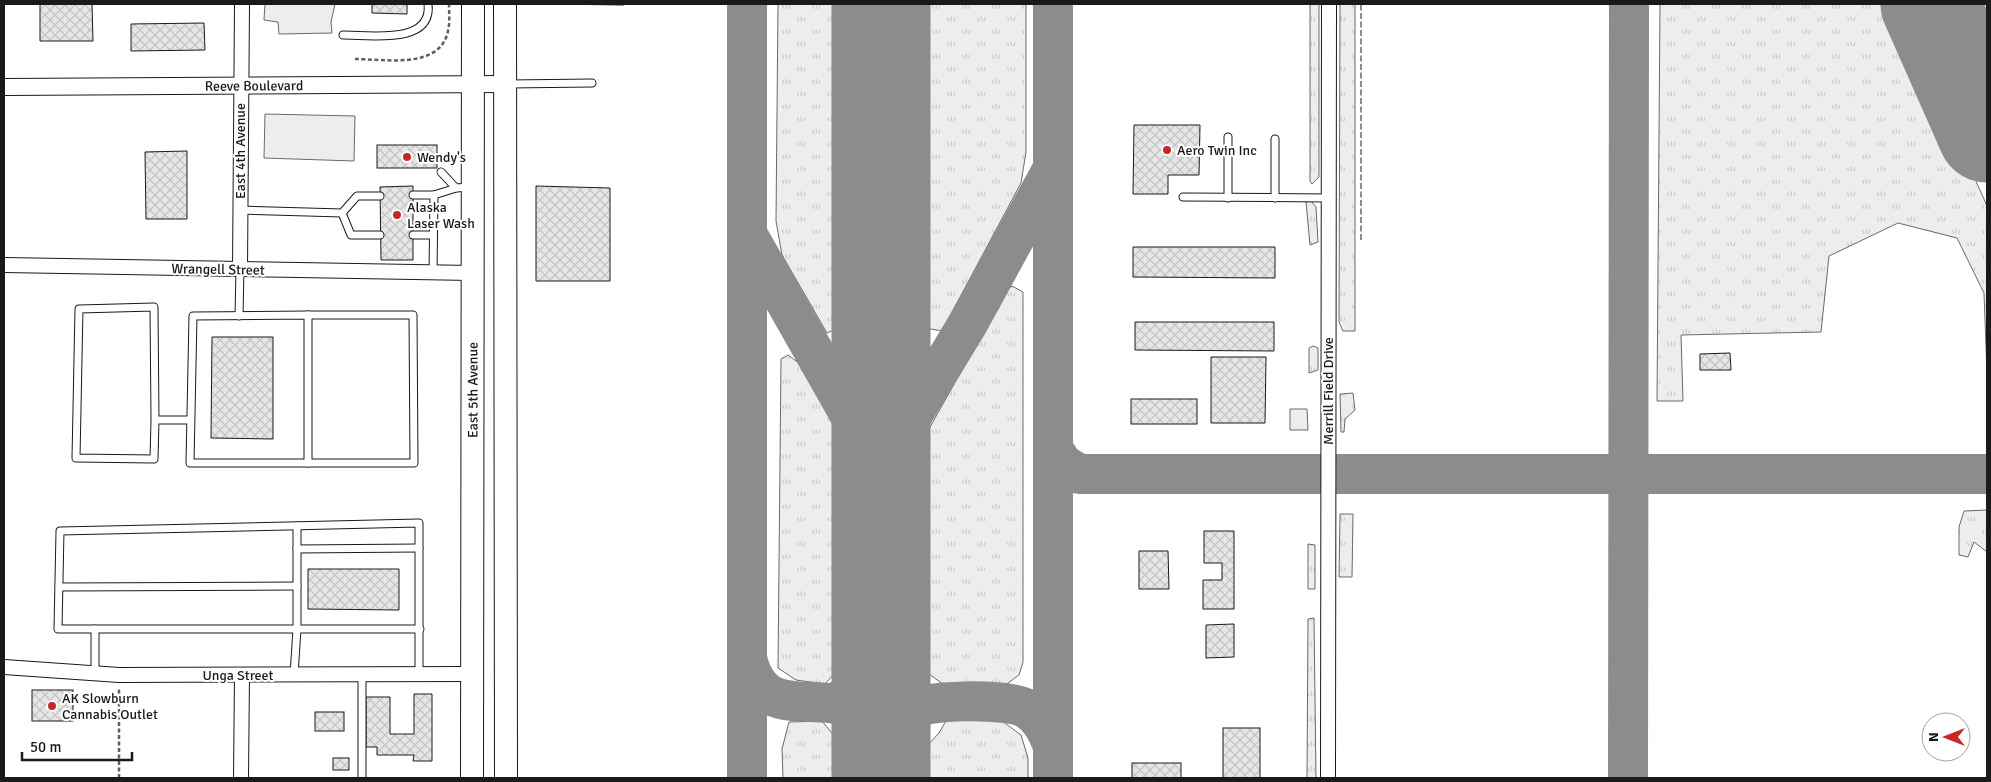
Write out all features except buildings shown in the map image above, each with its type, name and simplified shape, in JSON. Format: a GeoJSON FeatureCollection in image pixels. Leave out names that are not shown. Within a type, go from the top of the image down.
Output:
{"type":"FeatureCollection","features":[{"type":"Feature","properties":{"kind":"highway","name":"East 5th Avenue"},"geometry":{"type":"LineString","coordinates":[[472,778],[472,274],[464,187],[473,84],[473,4]]}},
{"type":"Feature","properties":{"kind":"highway"},"geometry":{"type":"LineString","coordinates":[[505,4],[506,778]]}},
{"type":"Feature","properties":{"kind":"street","name":"East 4th Avenue"},"geometry":{"type":"LineString","coordinates":[[240,268],[242,4]]}},
{"type":"Feature","properties":{"kind":"street","name":"Merrill Field Drive"},"geometry":{"type":"LineString","coordinates":[[1328,778],[1329,4]]}},
{"type":"Feature","properties":{"kind":"street","name":"Reeve Boulevard"},"geometry":{"type":"LineString","coordinates":[[4,87],[505,84]]}},
{"type":"Feature","properties":{"kind":"street","name":"Wrangell Street"},"geometry":{"type":"LineString","coordinates":[[4,266],[240,268],[472,274]]}},
{"type":"Feature","properties":{"kind":"street","name":"Unga Street"},"geometry":{"type":"LineString","coordinates":[[4,667],[119,675],[362,676],[472,674]]}},
{"type":"Feature","properties":{"kind":"street"},"geometry":{"type":"LineString","coordinates":[[241,778],[242,675]]}},
{"type":"Feature","properties":{"kind":"lane"},"geometry":{"type":"LineString","coordinates":[[343,35],[415,32],[423,26],[428,18],[428,4]]}},
{"type":"Feature","properties":{"kind":"lane"},"geometry":{"type":"LineString","coordinates":[[505,84],[592,83]]}},
{"type":"Feature","properties":{"kind":"lane"},"geometry":{"type":"LineString","coordinates":[[1228,137],[1228,198]]}},
{"type":"Feature","properties":{"kind":"lane"},"geometry":{"type":"LineString","coordinates":[[1275,139],[1275,198]]}},
{"type":"Feature","properties":{"kind":"lane"},"geometry":{"type":"LineString","coordinates":[[441,172],[464,187]]}},
{"type":"Feature","properties":{"kind":"lane"},"geometry":{"type":"LineString","coordinates":[[413,195],[434,195],[464,187]]}},
{"type":"Feature","properties":{"kind":"lane"},"geometry":{"type":"LineString","coordinates":[[433,274],[434,195]]}},
{"type":"Feature","properties":{"kind":"lane"},"geometry":{"type":"LineString","coordinates":[[240,210],[342,212],[357,196],[380,196]]}},
{"type":"Feature","properties":{"kind":"lane"},"geometry":{"type":"LineString","coordinates":[[1183,197],[1328,198]]}},
{"type":"Feature","properties":{"kind":"lane"},"geometry":{"type":"LineString","coordinates":[[342,212],[351,235],[380,235]]}},
{"type":"Feature","properties":{"kind":"lane"},"geometry":{"type":"LineString","coordinates":[[414,235],[433,235]]}},
{"type":"Feature","properties":{"kind":"lane"},"geometry":{"type":"LineString","coordinates":[[239,316],[240,268]]}},
{"type":"Feature","properties":{"kind":"lane"},"geometry":{"type":"LineString","coordinates":[[154,307],[155,420],[154,459],[76,458],[79,309],[154,307]]}},
{"type":"Feature","properties":{"kind":"lane"},"geometry":{"type":"LineString","coordinates":[[308,315],[308,463]]}},
{"type":"Feature","properties":{"kind":"lane"},"geometry":{"type":"LineString","coordinates":[[308,315],[413,315],[414,463],[190,463],[193,316],[308,315]]}},
{"type":"Feature","properties":{"kind":"lane"},"geometry":{"type":"LineString","coordinates":[[155,420],[190,420]]}},
{"type":"Feature","properties":{"kind":"lane"},"geometry":{"type":"LineString","coordinates":[[419,675],[420,629],[419,523],[60,531],[58,629],[420,629]]}},
{"type":"Feature","properties":{"kind":"lane"},"geometry":{"type":"LineString","coordinates":[[294,675],[297,629],[297,526]]}},
{"type":"Feature","properties":{"kind":"lane"},"geometry":{"type":"LineString","coordinates":[[297,548],[419,548]]}},
{"type":"Feature","properties":{"kind":"lane"},"geometry":{"type":"LineString","coordinates":[[59,587],[297,586]]}},
{"type":"Feature","properties":{"kind":"lane"},"geometry":{"type":"LineString","coordinates":[[95,629],[95,673]]}},
{"type":"Feature","properties":{"kind":"lane"},"geometry":{"type":"LineString","coordinates":[[362,676],[362,778]]}},
{"type":"Feature","properties":{"kind":"path"},"geometry":{"type":"LineString","coordinates":[[355,59],[420,59],[434,53],[441,46],[448,32],[449,4]]}},
{"type":"Feature","properties":{"kind":"path"},"geometry":{"type":"LineString","coordinates":[[119,675],[119,778]]}},
{"type":"Feature","properties":{"kind":"green space"},"geometry":{"type":"Polygon","coordinates":[[[778,4],[841,4],[836,329],[827,333],[782,255],[776,221],[778,4]]]}},
{"type":"Feature","properties":{"kind":"green space"},"geometry":{"type":"Polygon","coordinates":[[[924,4],[1026,4],[1026,152],[1021,183],[942,331],[925,328],[924,4]]]}},
{"type":"Feature","properties":{"kind":"green space"},"geometry":{"type":"Polygon","coordinates":[[[1310,4],[1319,4],[1319,177],[1312,184],[1310,181],[1310,4]]]}},
{"type":"Feature","properties":{"kind":"green space"},"geometry":{"type":"Polygon","coordinates":[[[1340,4],[1355,4],[1355,331],[1343,331],[1339,322],[1340,4]]]}},
{"type":"Feature","properties":{"kind":"green space"},"geometry":{"type":"Polygon","coordinates":[[[1660,4],[1897,4],[1987,206],[1987,374],[1984,293],[1957,238],[1898,223],[1829,256],[1821,332],[1681,335],[1683,401],[1657,401],[1660,4]]]}},
{"type":"Feature","properties":{"kind":"green space"},"geometry":{"type":"Polygon","coordinates":[[[1961,4],[1987,4],[1987,64],[1961,4]]]}},
{"type":"Feature","properties":{"kind":"green space"},"geometry":{"type":"Polygon","coordinates":[[[1311,201],[1316,207],[1318,242],[1310,245],[1306,202],[1311,201]]]}},
{"type":"Feature","properties":{"kind":"green space"},"geometry":{"type":"Polygon","coordinates":[[[1012,286],[1023,292],[1023,662],[1019,675],[1004,686],[944,685],[925,671],[925,436],[1005,293],[1012,286]]]}},
{"type":"Feature","properties":{"kind":"green space"},"geometry":{"type":"Polygon","coordinates":[[[1313,346],[1318,348],[1318,370],[1309,373],[1309,348],[1313,346]]]}},
{"type":"Feature","properties":{"kind":"green space"},"geometry":{"type":"Polygon","coordinates":[[[788,355],[800,364],[836,430],[841,445],[840,667],[825,684],[796,680],[778,668],[781,359],[788,355]]]}},
{"type":"Feature","properties":{"kind":"green space"},"geometry":{"type":"Polygon","coordinates":[[[1353,393],[1355,410],[1345,419],[1344,432],[1341,432],[1340,394],[1353,393]]]}},
{"type":"Feature","properties":{"kind":"green space"},"geometry":{"type":"Polygon","coordinates":[[[1290,409],[1307,409],[1308,430],[1290,430],[1290,409]]]}},
{"type":"Feature","properties":{"kind":"green space"},"geometry":{"type":"Polygon","coordinates":[[[1987,510],[1987,552],[1974,542],[1968,557],[1959,555],[1959,527],[1964,511],[1987,510]]]}},
{"type":"Feature","properties":{"kind":"green space"},"geometry":{"type":"Polygon","coordinates":[[[1340,514],[1353,514],[1352,577],[1339,577],[1340,514]]]}},
{"type":"Feature","properties":{"kind":"green space"},"geometry":{"type":"Polygon","coordinates":[[[1308,544],[1315,545],[1315,589],[1308,589],[1308,544]]]}},
{"type":"Feature","properties":{"kind":"green space"},"geometry":{"type":"Polygon","coordinates":[[[1314,618],[1316,778],[1307,778],[1308,619],[1314,618]]]}},
{"type":"Feature","properties":{"kind":"green space"},"geometry":{"type":"Polygon","coordinates":[[[998,718],[1021,735],[1028,758],[1028,778],[927,778],[927,746],[939,733],[947,719],[998,718]]]}},
{"type":"Feature","properties":{"kind":"green space"},"geometry":{"type":"Polygon","coordinates":[[[822,721],[840,743],[840,778],[783,778],[782,749],[789,722],[822,721]]]}},
{"type":"Feature","properties":{"kind":"shaded area"},"geometry":{"type":"Polygon","coordinates":[[[265,4],[335,4],[331,22],[332,33],[279,34],[278,22],[264,20],[265,4]]]}},
{"type":"Feature","properties":{"kind":"shaded area"},"geometry":{"type":"Polygon","coordinates":[[[265,114],[355,116],[354,161],[264,158],[265,114]]]}},
{"type":"Feature","properties":{"kind":"taxiway"},"geometry":{"type":"LineString","coordinates":[[747,4],[747,778]]}},
{"type":"Feature","properties":{"kind":"taxiway"},"geometry":{"type":"LineString","coordinates":[[1053,4],[1053,778]]}},
{"type":"Feature","properties":{"kind":"taxiway"},"geometry":{"type":"LineString","coordinates":[[1628,778],[1629,4]]}},
{"type":"Feature","properties":{"kind":"taxiway"},"geometry":{"type":"LineString","coordinates":[[881,494],[895,444],[967,325],[1051,172]]}},
{"type":"Feature","properties":{"kind":"taxiway"},"geometry":{"type":"LineString","coordinates":[[750,239],[868,447],[881,494]]}},
{"type":"Feature","properties":{"kind":"taxiway"},"geometry":{"type":"LineString","coordinates":[[1053,449],[1063,464],[1079,474],[1987,474]]}},
{"type":"Feature","properties":{"kind":"taxiway"},"geometry":{"type":"LineString","coordinates":[[832,703],[853,695],[867,683],[876,667],[881,646]]}},
{"type":"Feature","properties":{"kind":"taxiway"},"geometry":{"type":"LineString","coordinates":[[747,658],[757,683],[773,696],[791,701],[832,703],[851,709],[868,724],[881,752]]}},
{"type":"Feature","properties":{"kind":"taxiway"},"geometry":{"type":"LineString","coordinates":[[881,752],[894,724],[907,711],[930,704],[967,701],[1003,703],[1027,709],[1043,725],[1053,746]]}},
{"type":"Feature","properties":{"kind":"runway"},"geometry":{"type":"LineString","coordinates":[[881,4],[881,778]]}},
{"type":"Feature","properties":{"kind":"runway"},"geometry":{"type":"LineString","coordinates":[[1930,4],[1987,133]]}},
{"type":"Feature","properties":{"kind":"fence"},"geometry":{"type":"LineString","coordinates":[[1361,4],[1361,240]]}},
{"type":"Feature","properties":{"kind":"place","name":"Aero Twin Inc"},"geometry":{"type":"Point","coordinates":[1167,150]}},
{"type":"Feature","properties":{"kind":"place","name":"Wendy's"},"geometry":{"type":"Point","coordinates":[407,157]}},
{"type":"Feature","properties":{"kind":"place","name":"Alaska Laser Wash"},"geometry":{"type":"Point","coordinates":[397,215]}},
{"type":"Feature","properties":{"kind":"place","name":"AK Slowburn Cannabis Outlet"},"geometry":{"type":"Point","coordinates":[52,706]}}]}
